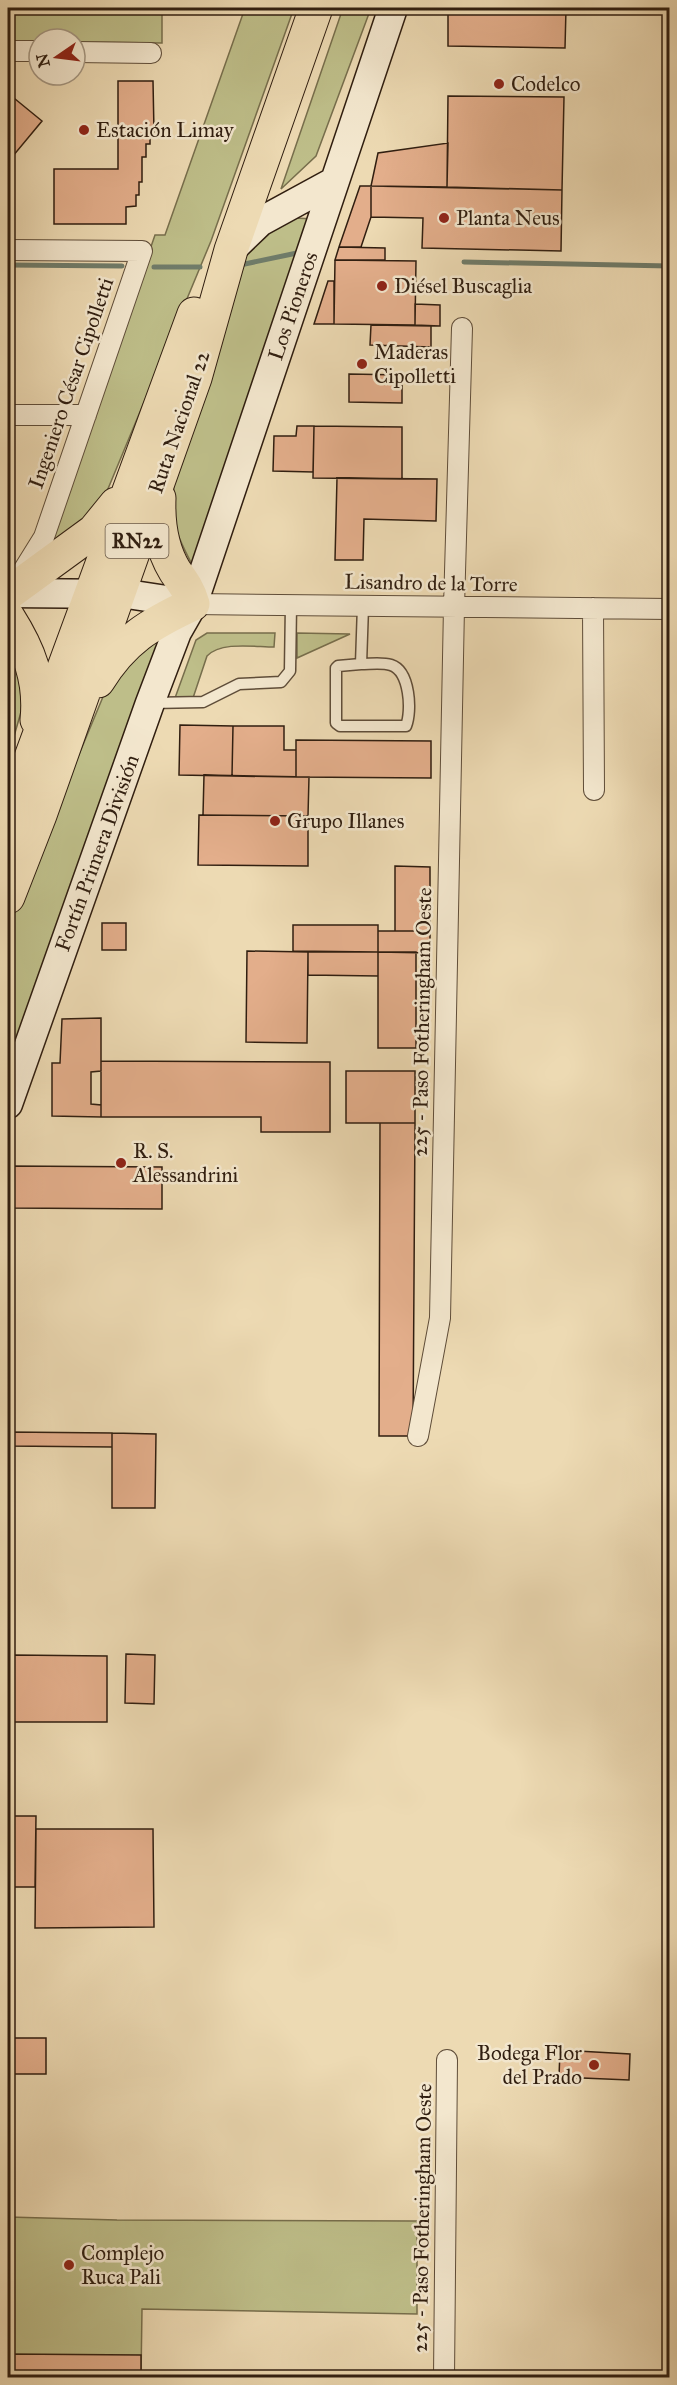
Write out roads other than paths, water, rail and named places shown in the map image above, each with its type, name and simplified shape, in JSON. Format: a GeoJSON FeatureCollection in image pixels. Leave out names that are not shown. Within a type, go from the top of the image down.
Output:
{"type":"FeatureCollection","features":[{"type":"Feature","properties":{"kind":"highway","name":"Ruta Nacional 22"},"geometry":{"type":"LineString","coordinates":[[146,479],[195,378],[231,250],[316,8]]}},
{"type":"Feature","properties":{"kind":"highway","name":"Ruta Nacional 22"},"geometry":{"type":"LineString","coordinates":[[8,897],[73,724],[102,603],[146,479],[189,324],[254,181]]}},
{"type":"Feature","properties":{"kind":"highway"},"geometry":{"type":"LineString","coordinates":[[35,741],[38,710],[35,673],[8,603],[93,531],[146,479],[159,524],[161,540],[193,604],[144,629],[128,642],[104,672],[73,724]]}},
{"type":"Feature","properties":{"kind":"highway","name":"Ruta Nacional 22"},"geometry":{"type":"LineString","coordinates":[[8,820],[35,741],[102,603]]}},
{"type":"Feature","properties":{"kind":"street","name":"Los Pioneros"},"geometry":{"type":"LineString","coordinates":[[193,604],[393,8]]}},
{"type":"Feature","properties":{"kind":"street"},"geometry":{"type":"LineString","coordinates":[[8,51],[27,51]]}},
{"type":"Feature","properties":{"kind":"street"},"geometry":{"type":"LineString","coordinates":[[87,52],[151,53]]}},
{"type":"Feature","properties":{"kind":"street"},"geometry":{"type":"LineString","coordinates":[[231,250],[260,222],[335,181]]}},
{"type":"Feature","properties":{"kind":"street","name":"Ingeniero César Cipolletti"},"geometry":{"type":"LineString","coordinates":[[8,250],[142,251],[44,537],[8,603]]}},
{"type":"Feature","properties":{"kind":"street","name":"225 - Paso Fotheringham Oeste"},"geometry":{"type":"LineString","coordinates":[[418,1436],[440,1318],[453,607],[462,328]]}},
{"type":"Feature","properties":{"kind":"street"},"geometry":{"type":"LineString","coordinates":[[8,415],[86,415]]}},
{"type":"Feature","properties":{"kind":"street"},"geometry":{"type":"LineString","coordinates":[[8,603],[102,603],[140,611],[193,604]]}},
{"type":"Feature","properties":{"kind":"street","name":"Lisandro de la Torre"},"geometry":{"type":"LineString","coordinates":[[193,604],[669,609]]}},
{"type":"Feature","properties":{"kind":"street","name":"Fortín Primera División"},"geometry":{"type":"LineString","coordinates":[[8,1104],[150,703],[177,632],[193,604]]}},
{"type":"Feature","properties":{"kind":"street"},"geometry":{"type":"LineString","coordinates":[[593,608],[594,790]]}},
{"type":"Feature","properties":{"kind":"street","name":"225 - Paso Fotheringham Oeste"},"geometry":{"type":"LineString","coordinates":[[444,2378],[447,2060]]}},
{"type":"Feature","properties":{"kind":"lane"},"geometry":{"type":"LineString","coordinates":[[150,703],[203,702],[239,684],[277,683],[285,680],[290,671],[291,605]]}},
{"type":"Feature","properties":{"kind":"lane"},"geometry":{"type":"LineString","coordinates":[[362,664],[363,606]]}},
{"type":"Feature","properties":{"kind":"lane"},"geometry":{"type":"LineString","coordinates":[[362,664],[388,664],[402,675],[408,699],[406,726],[338,726],[336,668],[362,664]]}},
{"type":"Feature","properties":{"kind":"waterway"},"geometry":{"type":"LineString","coordinates":[[240,265],[297,253]]}},
{"type":"Feature","properties":{"kind":"waterway"},"geometry":{"type":"LineString","coordinates":[[464,262],[670,266]]}},
{"type":"Feature","properties":{"kind":"waterway"},"geometry":{"type":"LineString","coordinates":[[8,265],[122,266]]}},
{"type":"Feature","properties":{"kind":"waterway"},"geometry":{"type":"LineString","coordinates":[[154,267],[200,267]]}},
{"type":"Feature","properties":{"kind":"place","name":"Codelco"},"geometry":{"type":"Point","coordinates":[499,84]}},
{"type":"Feature","properties":{"kind":"place","name":"Estación Limay"},"geometry":{"type":"Point","coordinates":[84,130]}},
{"type":"Feature","properties":{"kind":"place","name":"Planta Neus"},"geometry":{"type":"Point","coordinates":[444,218]}},
{"type":"Feature","properties":{"kind":"place","name":"Diésel Buscaglia"},"geometry":{"type":"Point","coordinates":[382,286]}},
{"type":"Feature","properties":{"kind":"place","name":"Maderas Cipolletti"},"geometry":{"type":"Point","coordinates":[362,364]}},
{"type":"Feature","properties":{"kind":"place","name":"Grupo Illanes"},"geometry":{"type":"Point","coordinates":[275,821]}},
{"type":"Feature","properties":{"kind":"place","name":"R. S. Alessandrini"},"geometry":{"type":"Point","coordinates":[121,1163]}},
{"type":"Feature","properties":{"kind":"place","name":"Bodega Flor del Prado"},"geometry":{"type":"Point","coordinates":[594,2065]}},
{"type":"Feature","properties":{"kind":"place","name":"Complejo Ruca Pali"},"geometry":{"type":"Point","coordinates":[69,2265]}}]}
